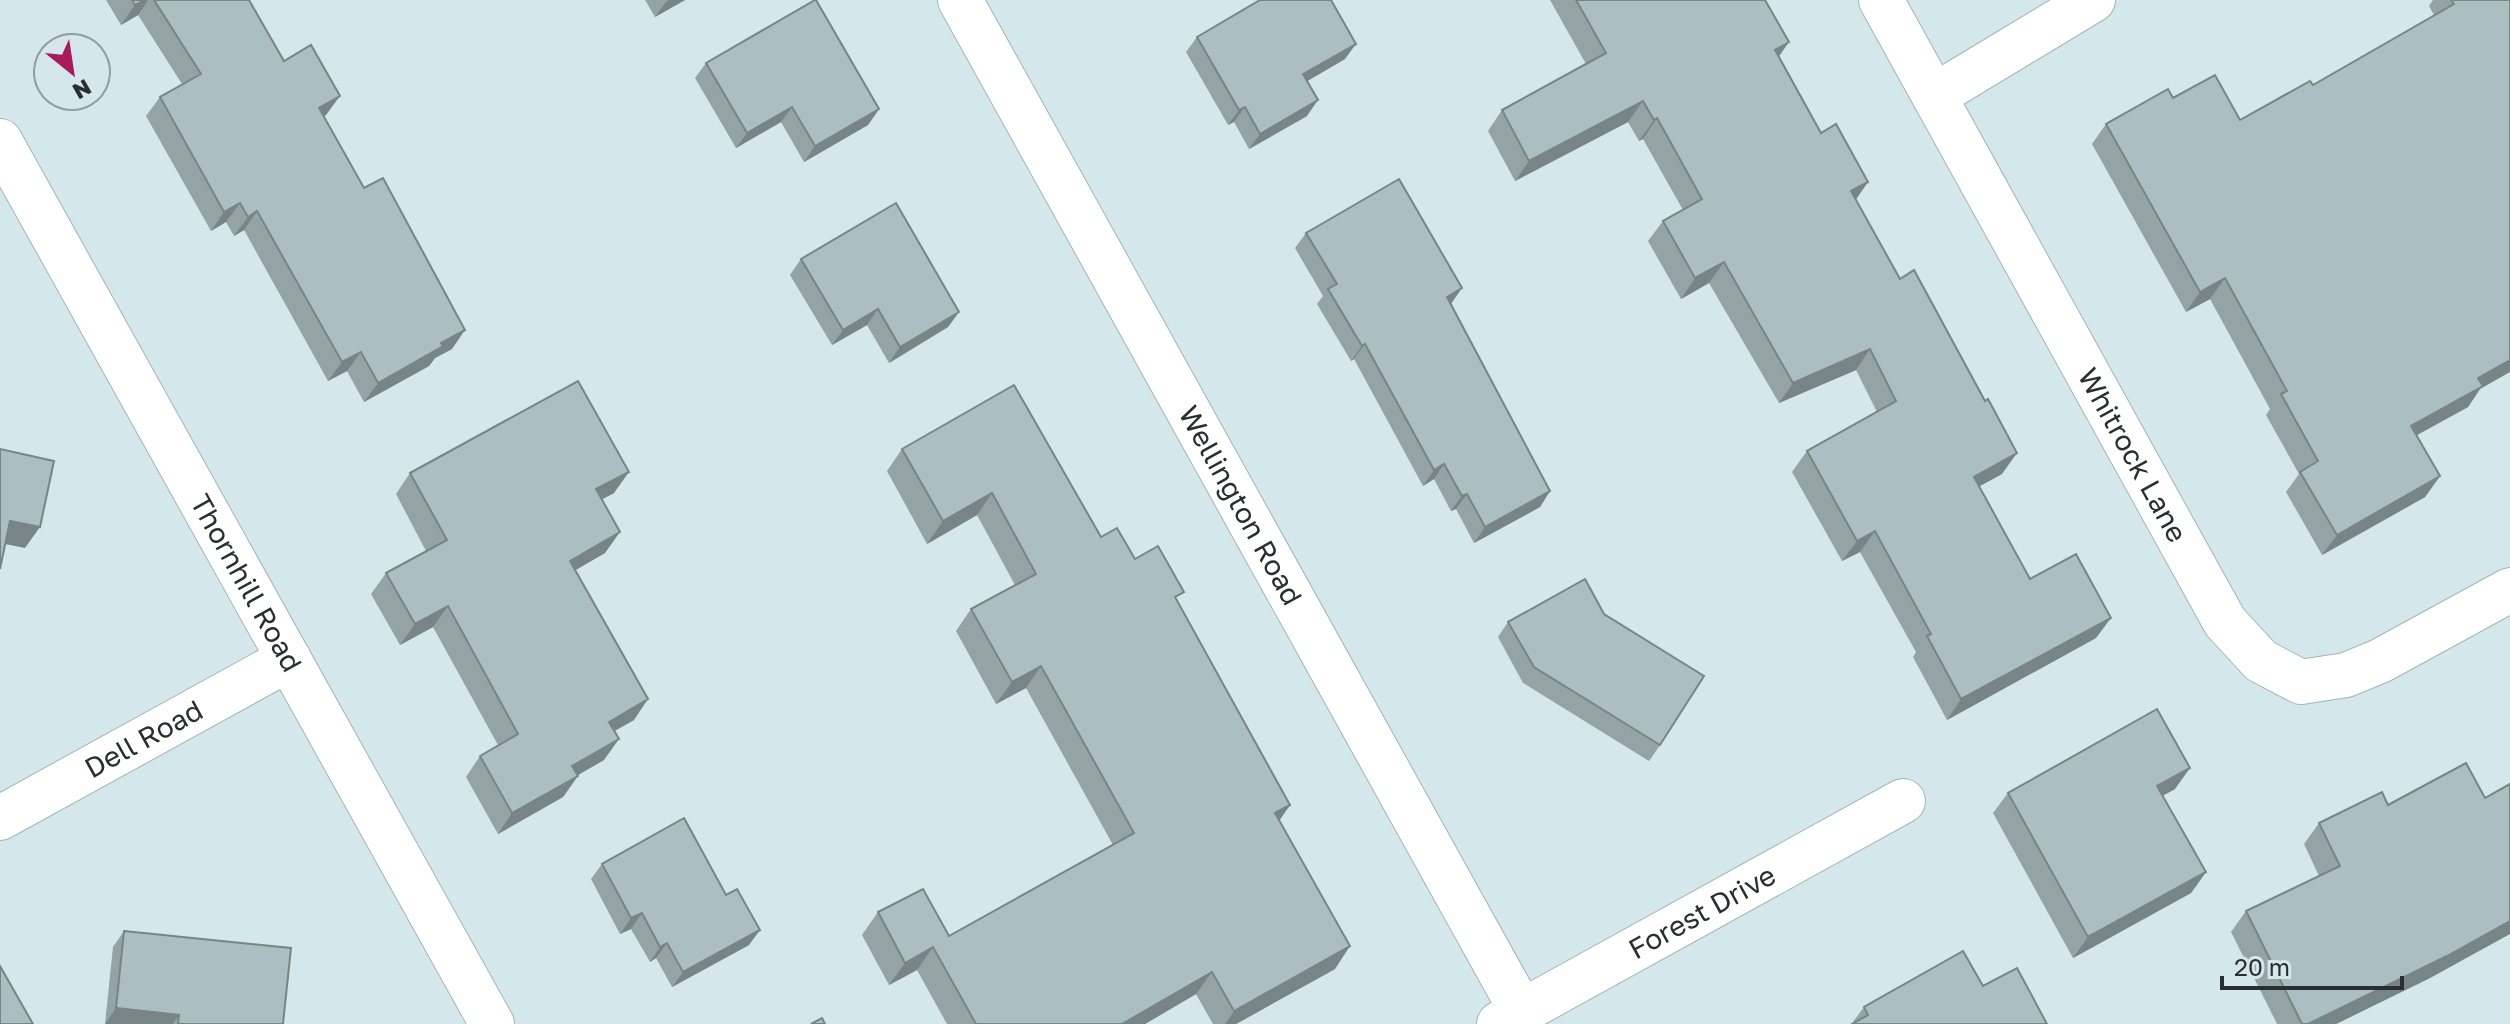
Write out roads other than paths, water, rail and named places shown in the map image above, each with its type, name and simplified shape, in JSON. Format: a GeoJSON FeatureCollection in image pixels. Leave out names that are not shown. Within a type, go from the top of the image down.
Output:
{"type":"FeatureCollection","features":[{"type":"Feature","properties":{"kind":"street","name":"Wellington Road"},"geometry":{"type":"LineString","coordinates":[[960,0],[1511,1018]]}},
{"type":"Feature","properties":{"kind":"street","name":"Whitrock Lane"},"geometry":{"type":"LineString","coordinates":[[1881,0],[2225,622],[2261,661],[2301,682],[2346,675],[2380,661],[2510,590]]}},
{"type":"Feature","properties":{"kind":"street"},"geometry":{"type":"LineString","coordinates":[[1934,96],[2093,0]]}},
{"type":"Feature","properties":{"kind":"street","name":"Thornhill Road"},"geometry":{"type":"LineString","coordinates":[[0,141],[492,1024]]}},
{"type":"Feature","properties":{"kind":"street","name":"Dell Road"},"geometry":{"type":"LineString","coordinates":[[0,818],[289,659]]}},
{"type":"Feature","properties":{"kind":"street","name":"Forest Drive"},"geometry":{"type":"LineString","coordinates":[[1511,1018],[1903,801]]}}]}
